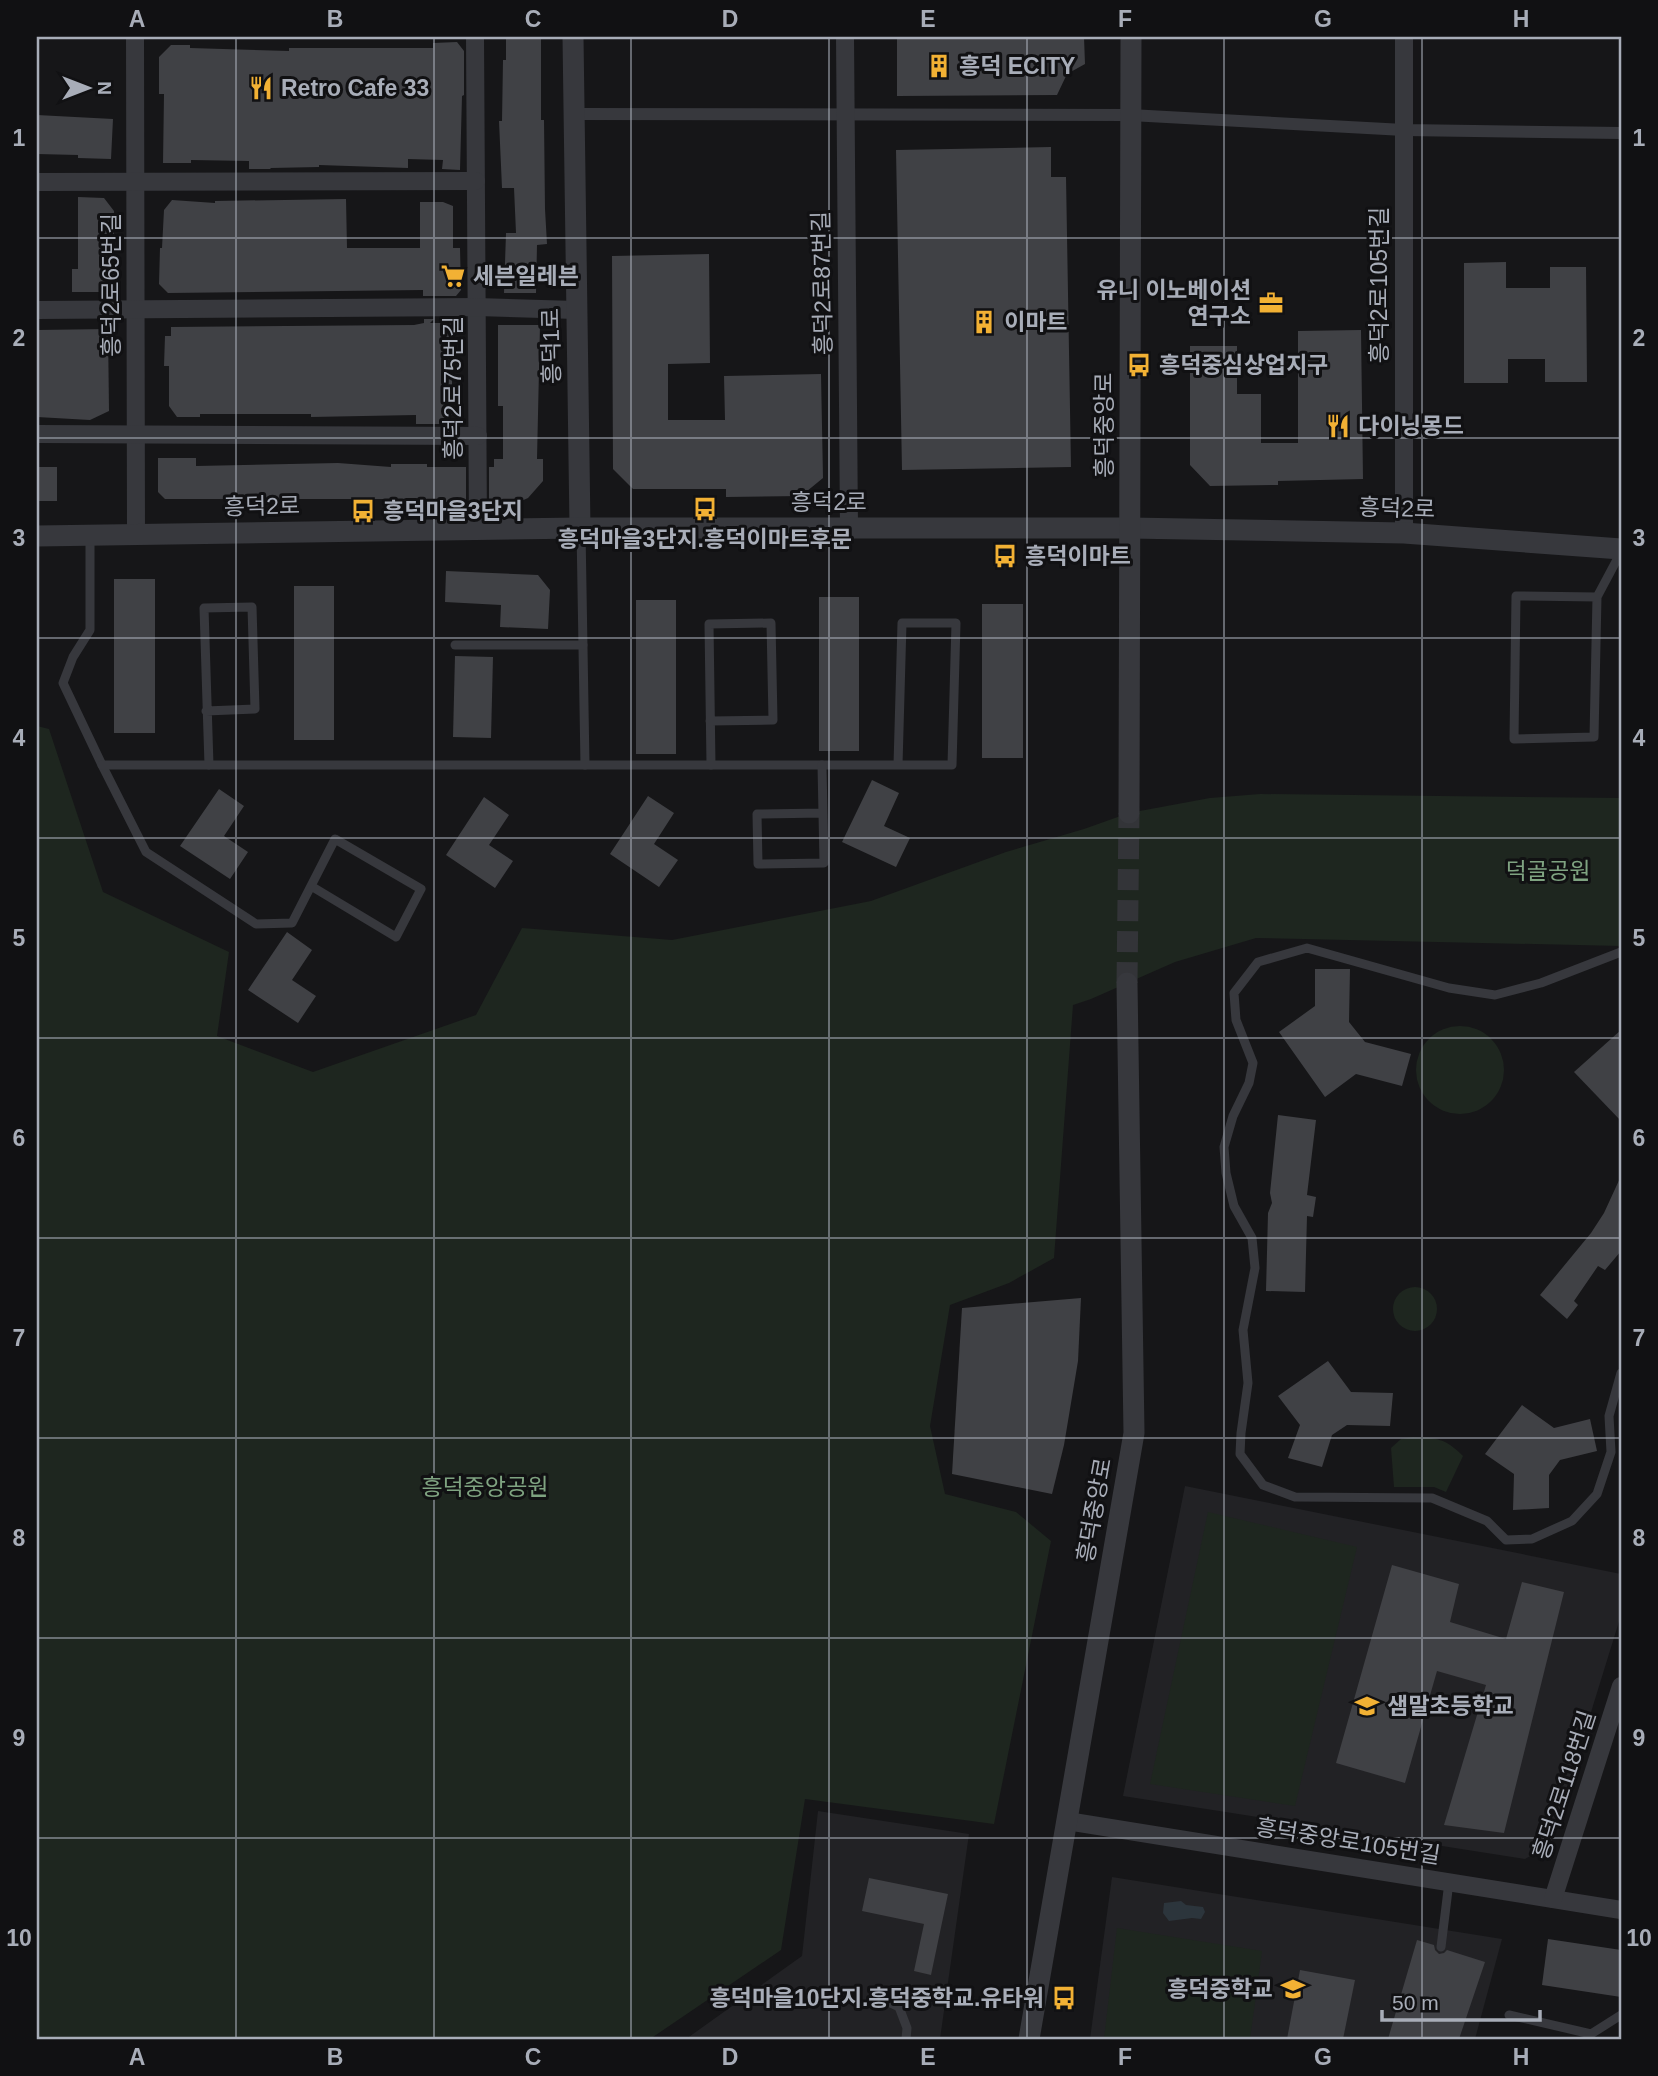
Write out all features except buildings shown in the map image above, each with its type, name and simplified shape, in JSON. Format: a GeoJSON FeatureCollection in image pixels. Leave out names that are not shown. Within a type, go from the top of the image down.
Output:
{"type":"FeatureCollection","features":[{"type":"Feature","properties":{"kind":"street","name":"흥덕2로65번길"},"geometry":{"type":"LineString","coordinates":[[135,37],[136,534]]}},
{"type":"Feature","properties":{"kind":"street","name":"흥덕2로75번길"},"geometry":{"type":"LineString","coordinates":[[475,37],[478,529]]}},
{"type":"Feature","properties":{"kind":"street","name":"흥덕1로"},"geometry":{"type":"LineString","coordinates":[[573,37],[580,528]]}},
{"type":"Feature","properties":{"kind":"street","name":"흥덕2로87번길"},"geometry":{"type":"LineString","coordinates":[[845,37],[849,528]]}},
{"type":"Feature","properties":{"kind":"street","name":"흥덕중앙로"},"geometry":{"type":"LineString","coordinates":[[1129,813],[1131,37]]}},
{"type":"Feature","properties":{"kind":"street","name":"흥덕2로105번길"},"geometry":{"type":"LineString","coordinates":[[1404,37],[1404,533]]}},
{"type":"Feature","properties":{"kind":"street"},"geometry":{"type":"LineString","coordinates":[[573,114],[1130,115],[1404,130],[1621,133]]}},
{"type":"Feature","properties":{"kind":"street"},"geometry":{"type":"LineString","coordinates":[[37,182],[476,181]]}},
{"type":"Feature","properties":{"kind":"street"},"geometry":{"type":"LineString","coordinates":[[37,310],[477,307],[576,310]]}},
{"type":"Feature","properties":{"kind":"street"},"geometry":{"type":"LineString","coordinates":[[37,435],[478,436]]}},
{"type":"Feature","properties":{"kind":"street","name":"흥덕2로"},"geometry":{"type":"LineString","coordinates":[[37,536],[580,528],[1130,528],[1404,533],[1621,550]]}},
{"type":"Feature","properties":{"kind":"street","name":"흥덕중앙로"},"geometry":{"type":"LineString","coordinates":[[1029,2039],[1134,1433],[1127,983]]}},
{"type":"Feature","properties":{"kind":"street","name":"흥덕2로118번길"},"geometry":{"type":"LineString","coordinates":[[1553,1899],[1621,1686]]}},
{"type":"Feature","properties":{"kind":"street","name":"흥덕중앙로105번길"},"geometry":{"type":"LineString","coordinates":[[1067,1821],[1621,1910]]}},
{"type":"Feature","properties":{"kind":"lane"},"geometry":{"type":"LineString","coordinates":[[580,528],[585,765]]}},
{"type":"Feature","properties":{"kind":"lane"},"geometry":{"type":"LineString","coordinates":[[90,535],[90,629],[73,657],[63,683],[146,852],[257,924],[292,923],[335,839],[421,889],[396,937],[311,886]]}},
{"type":"Feature","properties":{"kind":"lane"},"geometry":{"type":"LineString","coordinates":[[1597,597],[1516,596],[1514,739],[1594,737],[1597,597],[1621,550]]}},
{"type":"Feature","properties":{"kind":"lane"},"geometry":{"type":"LineString","coordinates":[[206,711],[256,709],[252,607],[204,608],[206,711],[209,765]]}},
{"type":"Feature","properties":{"kind":"lane"},"geometry":{"type":"LineString","coordinates":[[710,721],[773,720],[771,623],[709,624],[710,721],[711,765]]}},
{"type":"Feature","properties":{"kind":"lane"},"geometry":{"type":"LineString","coordinates":[[102,765],[209,765],[585,765],[711,765],[822,765],[898,765],[953,765],[956,623],[902,623],[898,765]]}},
{"type":"Feature","properties":{"kind":"lane"},"geometry":{"type":"LineString","coordinates":[[455,645],[583,645]]}},
{"type":"Feature","properties":{"kind":"lane"},"geometry":{"type":"LineString","coordinates":[[822,765],[824,863],[758,864],[757,814],[822,813]]}},
{"type":"Feature","properties":{"kind":"lane"},"geometry":{"type":"LineString","coordinates":[[1621,952],[1541,983],[1495,995],[1449,988],[1307,948],[1258,961],[1234,993],[1236,1020],[1253,1063],[1249,1083],[1233,1116],[1224,1147],[1226,1173],[1234,1206],[1252,1238],[1255,1268],[1242,1330],[1248,1383],[1240,1454],[1263,1485],[1295,1497],[1432,1498],[1487,1521],[1506,1540],[1532,1539],[1572,1521],[1597,1494],[1611,1452],[1609,1416],[1621,1373]]}},
{"type":"Feature","properties":{"kind":"lane"},"geometry":{"type":"LineString","coordinates":[[1441,1947],[1449,1882]]}},
{"type":"Feature","properties":{"kind":"lane"},"geometry":{"type":"LineString","coordinates":[[886,2001],[899,2007],[907,2028],[906,2039]]}},
{"type":"Feature","properties":{"kind":"lane"},"geometry":{"type":"LineString","coordinates":[[1509,2015],[1591,2034],[1621,2015]]}},
{"type":"Feature","properties":{"kind":"shaded area","name":"샘말초등학교"},"geometry":{"type":"Polygon","coordinates":[[[1185,1486],[1621,1574],[1621,1615],[1550,1845],[1525,1859],[1123,1796],[1185,1486]]]}},
{"type":"Feature","properties":{"kind":"shaded area"},"geometry":{"type":"Polygon","coordinates":[[[818,1811],[969,1834],[940,2039],[686,2039],[802,1956],[818,1811]]]}},
{"type":"Feature","properties":{"kind":"shaded area","name":"흥덕중학교"},"geometry":{"type":"Polygon","coordinates":[[[1112,1877],[1502,1939],[1475,2039],[1090,2039],[1112,1877]]]}},
{"type":"Feature","properties":{"kind":"shaded area"},"geometry":{"type":"Polygon","coordinates":[[[1181,1901],[1186,1905],[1203,1907],[1205,1912],[1201,1919],[1169,1921],[1163,1913],[1164,1903],[1181,1901]]]}},
{"type":"Feature","properties":{"kind":"green space","name":"흥덕중앙공원"},"geometry":{"type":"Polygon","coordinates":[[[37,726],[49,729],[103,892],[229,952],[217,1036],[313,1072],[476,1015],[522,928],[672,940],[871,901],[1006,852],[1129,813],[1210,798],[1260,794],[1621,798],[1621,946],[1256,938],[1175,962],[1073,1005],[1054,1258],[1009,1283],[950,1305],[930,1426],[945,1494],[1016,1512],[1051,1541],[994,1824],[805,1799],[781,1950],[650,2039],[37,2039],[37,726]]]}},
{"type":"Feature","properties":{"kind":"green space"},"geometry":{"type":"Polygon","coordinates":[[[1460,1026],[1477,1029],[1491,1039],[1501,1053],[1504,1070],[1501,1087],[1491,1101],[1477,1111],[1460,1114],[1443,1111],[1429,1101],[1419,1087],[1416,1070],[1419,1053],[1429,1039],[1443,1029],[1460,1026]]]}},
{"type":"Feature","properties":{"kind":"green space"},"geometry":{"type":"Polygon","coordinates":[[[1415,1287],[1430,1294],[1437,1309],[1430,1324],[1415,1331],[1400,1324],[1393,1309],[1400,1294],[1415,1287]]]}},
{"type":"Feature","properties":{"kind":"green space"},"geometry":{"type":"Polygon","coordinates":[[[1413,1437],[1440,1440],[1463,1456],[1446,1492],[1434,1487],[1394,1487],[1391,1448],[1401,1439],[1413,1437]]]}},
{"type":"Feature","properties":{"kind":"green space"},"geometry":{"type":"Polygon","coordinates":[[[1208,1512],[1357,1547],[1295,1806],[1150,1784],[1208,1512]]]}},
{"type":"Feature","properties":{"kind":"green space"},"geometry":{"type":"Polygon","coordinates":[[[1117,1928],[1262,1951],[1250,2039],[1104,2039],[1117,1928]]]}},
{"type":"Feature","properties":{"kind":"tunnel"},"geometry":{"type":"LineString","coordinates":[[1127,983],[1129,813]]}},
{"type":"Feature","properties":{"kind":"place","name":"흥덕 ECITY"},"geometry":{"type":"Point","coordinates":[939,66]}},
{"type":"Feature","properties":{"kind":"place","name":"Retro Cafe 33"},"geometry":{"type":"Point","coordinates":[261,88]}},
{"type":"Feature","properties":{"kind":"place","name":"세븐일레븐"},"geometry":{"type":"Point","coordinates":[453,276]}},
{"type":"Feature","properties":{"kind":"place","name":"유니 이노베이션 연구소"},"geometry":{"type":"Point","coordinates":[1271,303]}},
{"type":"Feature","properties":{"kind":"place","name":"이마트"},"geometry":{"type":"Point","coordinates":[984,322]}},
{"type":"Feature","properties":{"kind":"place","name":"흥덕중심상업지구"},"geometry":{"type":"Point","coordinates":[1139,365]}},
{"type":"Feature","properties":{"kind":"place","name":"다이닝몽드"},"geometry":{"type":"Point","coordinates":[1338,426]}},
{"type":"Feature","properties":{"kind":"place","name":"흥덕마을3단지.흥덕이마트후문"},"geometry":{"type":"Point","coordinates":[705,509]}},
{"type":"Feature","properties":{"kind":"place","name":"흥덕마을3단지"},"geometry":{"type":"Point","coordinates":[363,511]}},
{"type":"Feature","properties":{"kind":"place","name":"흥덕이마트"},"geometry":{"type":"Point","coordinates":[1005,556]}},
{"type":"Feature","properties":{"kind":"place","name":"샘말초등학교"},"geometry":{"type":"Point","coordinates":[1367,1706]}},
{"type":"Feature","properties":{"kind":"place","name":"흥덕중학교"},"geometry":{"type":"Point","coordinates":[1293,1989]}},
{"type":"Feature","properties":{"kind":"place","name":"흥덕마을10단지.흥덕중학교.유타워"},"geometry":{"type":"Point","coordinates":[1064,1998]}},
{"type":"Feature","properties":{"kind":"park label","name":"덕골공원"},"geometry":{"type":"Point","coordinates":[1548,871]}}]}
